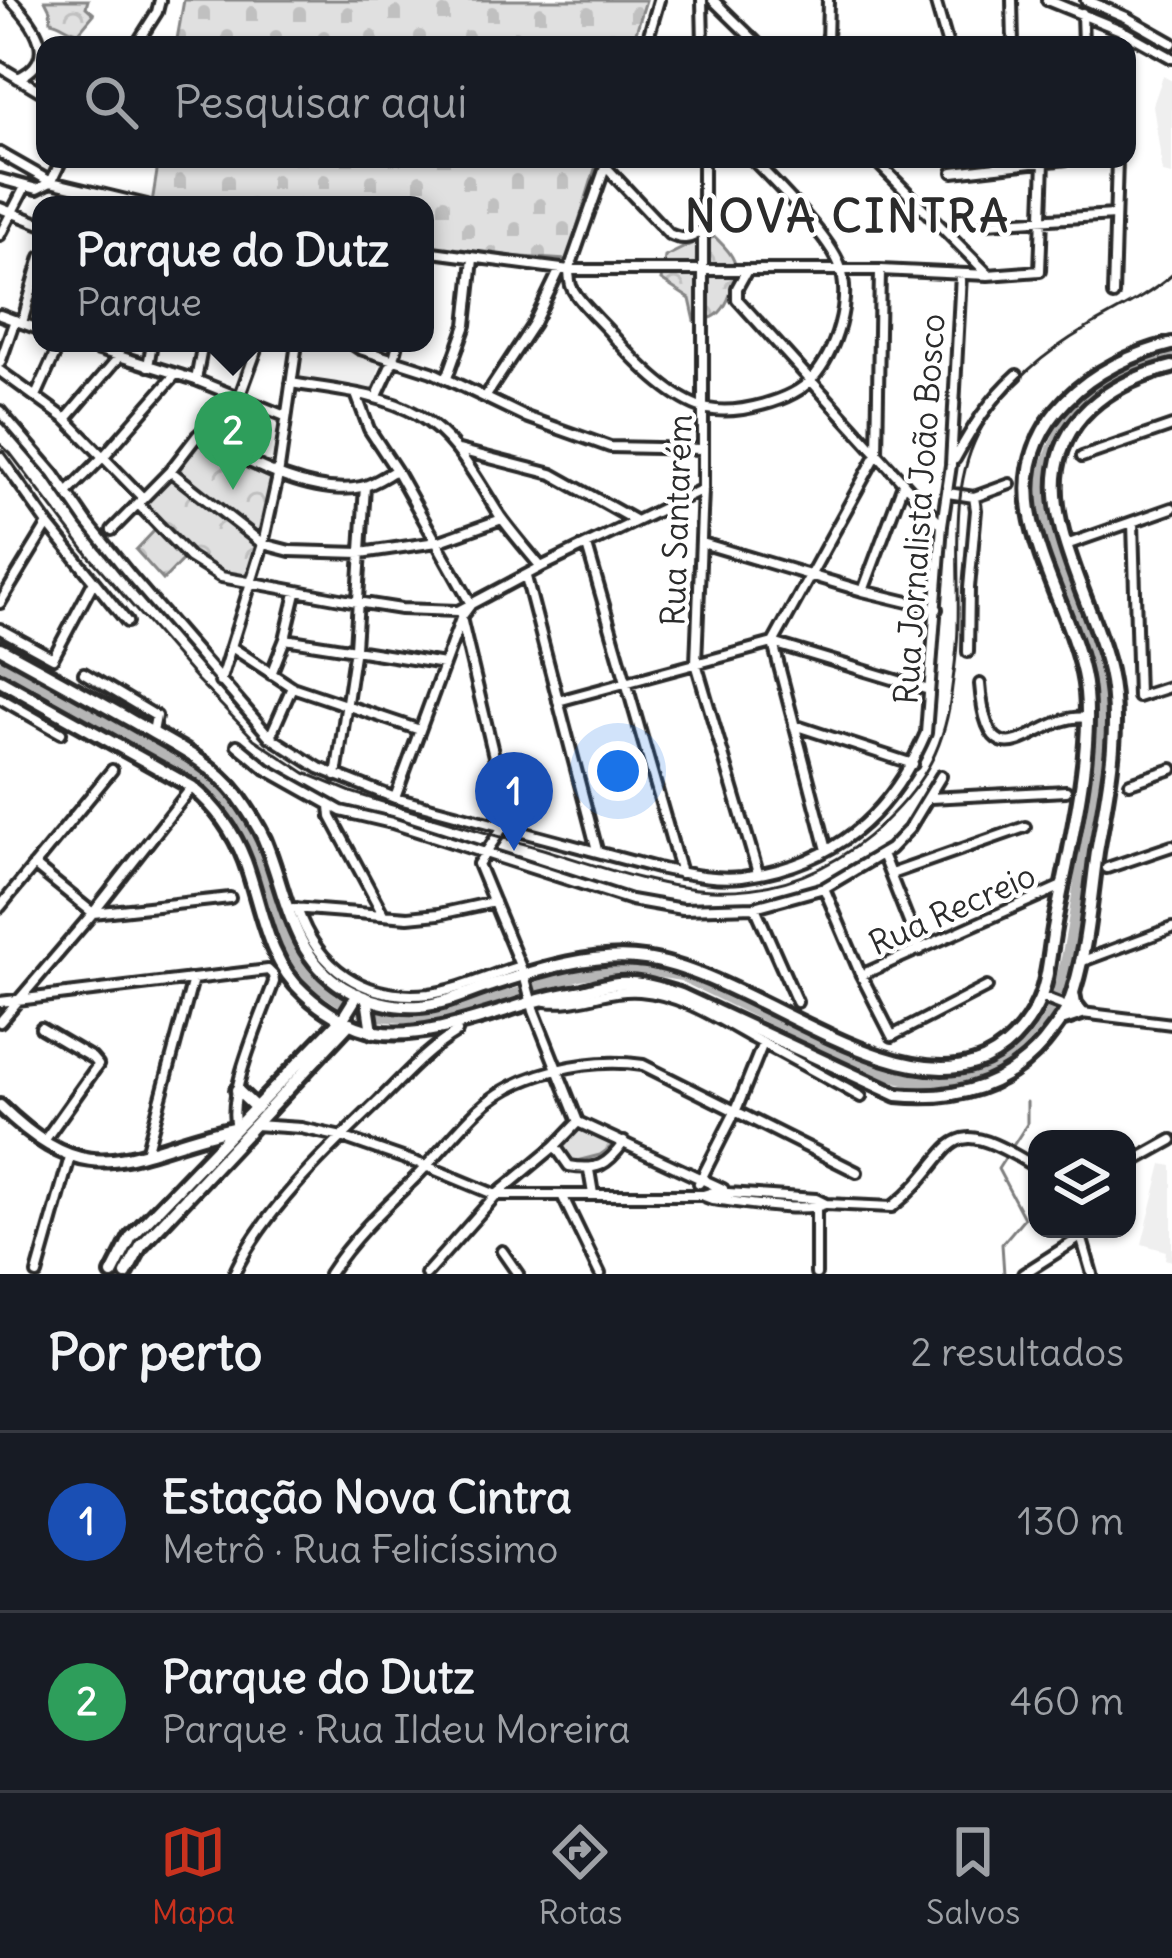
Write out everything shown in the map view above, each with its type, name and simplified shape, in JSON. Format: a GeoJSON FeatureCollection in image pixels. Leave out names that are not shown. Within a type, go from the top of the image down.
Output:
{"type":"FeatureCollection","features":[{"type":"Feature","properties":{"kind":"main road"},"geometry":{"type":"LineString","coordinates":[[0,648],[205,763],[234,791],[266,843],[305,951],[314,964],[362,998],[398,1006],[498,978],[637,957],[693,970],[879,1059],[927,1069],[975,1064],[1016,1036],[1044,998],[1088,719],[1084,675],[1030,508],[1031,472],[1047,424],[1070,394],[1113,365],[1172,344]]}},
{"type":"Feature","properties":{"kind":"main road"},"geometry":{"type":"LineString","coordinates":[[0,680],[209,801],[244,858],[270,944],[283,969],[306,995],[346,1019],[410,1033],[482,1018],[534,1000],[617,983],[644,984],[681,995],[897,1095],[958,1095],[995,1082],[1037,1049],[1057,1024],[1080,962],[1115,718],[1109,671],[1057,504],[1056,476],[1064,443],[1095,401],[1110,390],[1172,367]]}},
{"type":"Feature","properties":{"kind":"main road"},"geometry":{"type":"LineString","coordinates":[[1057,1024],[1082,1013],[1073,990]]}},
{"type":"Feature","properties":{"kind":"main road"},"geometry":{"type":"LineString","coordinates":[[126,1274],[141,1246],[254,1125],[362,998]]}},
{"type":"Feature","properties":{"kind":"main road"},"geometry":{"type":"LineString","coordinates":[[362,998],[370,1027]]}},
{"type":"Feature","properties":{"kind":"main road"},"geometry":{"type":"LineString","coordinates":[[112,1274],[131,1237],[346,1019]]}},
{"type":"Feature","properties":{"kind":"main road"},"geometry":{"type":"LineString","coordinates":[[870,1082],[879,1059]]}},
{"type":"Feature","properties":{"kind":"main road"},"geometry":{"type":"LineString","coordinates":[[236,1090],[256,1108]]}},
{"type":"Feature","properties":{"kind":"main road"},"geometry":{"type":"LineString","coordinates":[[1,1107],[44,1142],[92,1161],[116,1161],[254,1125]]}},
{"type":"Feature","properties":{"kind":"street"},"geometry":{"type":"LineString","coordinates":[[11,0],[38,36]]}},
{"type":"Feature","properties":{"kind":"street"},"geometry":{"type":"LineString","coordinates":[[142,36],[160,0]]}},
{"type":"Feature","properties":{"kind":"street"},"geometry":{"type":"LineString","coordinates":[[649,36],[659,0]]}},
{"type":"Feature","properties":{"kind":"street"},"geometry":{"type":"LineString","coordinates":[[702,0],[703,36]]}},
{"type":"Feature","properties":{"kind":"street"},"geometry":{"type":"LineString","coordinates":[[713,0],[750,36]]}},
{"type":"Feature","properties":{"kind":"street"},"geometry":{"type":"LineString","coordinates":[[827,36],[828,0]]}},
{"type":"Feature","properties":{"kind":"street"},"geometry":{"type":"LineString","coordinates":[[935,0],[945,36]]}},
{"type":"Feature","properties":{"kind":"street"},"geometry":{"type":"LineString","coordinates":[[1012,0],[1013,36]]}},
{"type":"Feature","properties":{"kind":"street"},"geometry":{"type":"LineString","coordinates":[[1047,0],[1132,36]]}},
{"type":"Feature","properties":{"kind":"street"},"geometry":{"type":"LineString","coordinates":[[1086,0],[1172,43]]}},
{"type":"Feature","properties":{"kind":"street"},"geometry":{"type":"LineString","coordinates":[[1082,13],[1082,36]]}},
{"type":"Feature","properties":{"kind":"street"},"geometry":{"type":"LineString","coordinates":[[1123,31],[1123,36]]}},
{"type":"Feature","properties":{"kind":"street"},"geometry":{"type":"LineString","coordinates":[[1136,38],[1172,58]]}},
{"type":"Feature","properties":{"kind":"street"},"geometry":{"type":"LineString","coordinates":[[18,78],[36,66]]}},
{"type":"Feature","properties":{"kind":"street"},"geometry":{"type":"LineString","coordinates":[[0,67],[36,89]]}},
{"type":"Feature","properties":{"kind":"street"},"geometry":{"type":"LineString","coordinates":[[0,153],[51,182],[109,196]]}},
{"type":"Feature","properties":{"kind":"street"},"geometry":{"type":"LineString","coordinates":[[0,179],[37,189],[51,182],[58,168]]}},
{"type":"Feature","properties":{"kind":"street"},"geometry":{"type":"LineString","coordinates":[[486,396],[564,269],[604,168]]}},
{"type":"Feature","properties":{"kind":"street"},"geometry":{"type":"LineString","coordinates":[[611,168],[669,234],[679,240],[702,227]]}},
{"type":"Feature","properties":{"kind":"street","name":"Rua Santarém"},"geometry":{"type":"LineString","coordinates":[[703,168],[703,489],[696,663],[758,873]]}},
{"type":"Feature","properties":{"kind":"street"},"geometry":{"type":"LineString","coordinates":[[564,269],[571,287],[633,358],[667,387],[704,409],[753,408],[795,391],[811,380],[828,354],[841,317],[842,270],[833,251],[760,168]]}},
{"type":"Feature","properties":{"kind":"street"},"geometry":{"type":"LineString","coordinates":[[883,168],[988,275]]}},
{"type":"Feature","properties":{"kind":"street"},"geometry":{"type":"LineString","coordinates":[[953,172],[986,168]]}},
{"type":"Feature","properties":{"kind":"street"},"geometry":{"type":"LineString","coordinates":[[434,252],[564,269],[988,275],[1040,271],[1044,168]]}},
{"type":"Feature","properties":{"kind":"street"},"geometry":{"type":"LineString","coordinates":[[1113,295],[1117,168]]}},
{"type":"Feature","properties":{"kind":"street"},"geometry":{"type":"LineString","coordinates":[[0,235],[26,188]]}},
{"type":"Feature","properties":{"kind":"street"},"geometry":{"type":"LineString","coordinates":[[0,208],[32,221]]}},
{"type":"Feature","properties":{"kind":"street"},"geometry":{"type":"LineString","coordinates":[[986,223],[1114,215]]}},
{"type":"Feature","properties":{"kind":"street"},"geometry":{"type":"LineString","coordinates":[[447,378],[466,326],[473,259]]}},
{"type":"Feature","properties":{"kind":"street"},"geometry":{"type":"LineString","coordinates":[[747,270],[737,287],[737,299],[942,525]]}},
{"type":"Feature","properties":{"kind":"street"},"geometry":{"type":"LineString","coordinates":[[827,850],[773,643],[878,454],[880,270]]}},
{"type":"Feature","properties":{"kind":"street","name":"Rua Jornalista João Bosco"},"geometry":{"type":"LineString","coordinates":[[0,411],[220,682],[270,737],[319,768],[395,798],[597,852],[681,873],[740,877],[790,866],[848,840],[913,764],[926,733],[942,525],[949,493],[961,274]]}},
{"type":"Feature","properties":{"kind":"street"},"geometry":{"type":"LineString","coordinates":[[32,282],[0,367],[66,419],[104,456],[189,557],[221,577],[357,602],[458,611],[703,489]]}},
{"type":"Feature","properties":{"kind":"street"},"geometry":{"type":"LineString","coordinates":[[0,315],[32,326]]}},
{"type":"Feature","properties":{"kind":"street"},"geometry":{"type":"LineString","coordinates":[[36,396],[56,352]]}},
{"type":"Feature","properties":{"kind":"street"},"geometry":{"type":"LineString","coordinates":[[104,352],[196,380],[285,416]]}},
{"type":"Feature","properties":{"kind":"street"},"geometry":{"type":"LineString","coordinates":[[148,366],[150,352]]}},
{"type":"Feature","properties":{"kind":"street"},"geometry":{"type":"LineString","coordinates":[[196,380],[201,352]]}},
{"type":"Feature","properties":{"kind":"street"},"geometry":{"type":"LineString","coordinates":[[112,530],[197,436],[239,398],[256,352]]}},
{"type":"Feature","properties":{"kind":"street"},"geometry":{"type":"LineString","coordinates":[[220,682],[278,476],[296,352]]}},
{"type":"Feature","properties":{"kind":"street"},"geometry":{"type":"LineString","coordinates":[[370,352],[447,378],[526,417],[610,447],[703,449]]}},
{"type":"Feature","properties":{"kind":"street"},"geometry":{"type":"LineString","coordinates":[[376,398],[396,352]]}},
{"type":"Feature","properties":{"kind":"street"},"geometry":{"type":"LineString","coordinates":[[66,419],[118,358]]}},
{"type":"Feature","properties":{"kind":"street"},"geometry":{"type":"LineString","coordinates":[[68,492],[175,375]]}},
{"type":"Feature","properties":{"kind":"street"},"geometry":{"type":"LineString","coordinates":[[951,465],[970,430],[1000,390],[1017,376]]}},
{"type":"Feature","properties":{"kind":"street"},"geometry":{"type":"LineString","coordinates":[[291,383],[376,398],[415,413],[443,433],[541,567]]}},
{"type":"Feature","properties":{"kind":"street"},"geometry":{"type":"LineString","coordinates":[[356,394],[369,428],[470,604]]}},
{"type":"Feature","properties":{"kind":"street"},"geometry":{"type":"LineString","coordinates":[[1082,457],[1172,426]]}},
{"type":"Feature","properties":{"kind":"street"},"geometry":{"type":"LineString","coordinates":[[197,436],[278,476],[328,486],[365,486],[396,470]]}},
{"type":"Feature","properties":{"kind":"street"},"geometry":{"type":"LineString","coordinates":[[458,450],[553,474],[636,521]]}},
{"type":"Feature","properties":{"kind":"street"},"geometry":{"type":"LineString","coordinates":[[1,461],[127,622]]}},
{"type":"Feature","properties":{"kind":"street"},"geometry":{"type":"LineString","coordinates":[[170,471],[262,544],[290,551],[362,553],[436,542],[502,519]]}},
{"type":"Feature","properties":{"kind":"street"},"geometry":{"type":"LineString","coordinates":[[863,591],[903,484]]}},
{"type":"Feature","properties":{"kind":"street"},"geometry":{"type":"LineString","coordinates":[[949,493],[974,497],[1010,484]]}},
{"type":"Feature","properties":{"kind":"street"},"geometry":{"type":"LineString","coordinates":[[336,776],[355,648],[365,486]]}},
{"type":"Feature","properties":{"kind":"street"},"geometry":{"type":"LineString","coordinates":[[968,652],[974,497]]}},
{"type":"Feature","properties":{"kind":"street"},"geometry":{"type":"LineString","coordinates":[[1066,544],[1172,508]]}},
{"type":"Feature","properties":{"kind":"street"},"geometry":{"type":"LineString","coordinates":[[1133,523],[1138,697],[1172,686]]}},
{"type":"Feature","properties":{"kind":"street"},"geometry":{"type":"LineString","coordinates":[[0,603],[48,524]]}},
{"type":"Feature","properties":{"kind":"street"},"geometry":{"type":"LineString","coordinates":[[701,542],[937,609]]}},
{"type":"Feature","properties":{"kind":"street"},"geometry":{"type":"LineString","coordinates":[[587,547],[681,873]]}},
{"type":"Feature","properties":{"kind":"street"},"geometry":{"type":"LineString","coordinates":[[526,578],[597,852]]}},
{"type":"Feature","properties":{"kind":"street"},"geometry":{"type":"LineString","coordinates":[[0,629],[56,657],[94,581]]}},
{"type":"Feature","properties":{"kind":"street"},"geometry":{"type":"LineString","coordinates":[[271,674],[296,592]]}},
{"type":"Feature","properties":{"kind":"street"},"geometry":{"type":"LineString","coordinates":[[395,798],[470,604]]}},
{"type":"Feature","properties":{"kind":"street"},"geometry":{"type":"LineString","coordinates":[[461,620],[509,828],[478,864],[578,1122],[736,1193]]}},
{"type":"Feature","properties":{"kind":"street"},"geometry":{"type":"LineString","coordinates":[[285,639],[444,664]]}},
{"type":"Feature","properties":{"kind":"street"},"geometry":{"type":"LineString","coordinates":[[558,701],[773,643],[929,690]]}},
{"type":"Feature","properties":{"kind":"street"},"geometry":{"type":"LineString","coordinates":[[233,648],[292,686],[420,730]]}},
{"type":"Feature","properties":{"kind":"street"},"geometry":{"type":"LineString","coordinates":[[84,674],[157,716],[153,733]]}},
{"type":"Feature","properties":{"kind":"street"},"geometry":{"type":"LineString","coordinates":[[980,684],[988,728],[1002,741],[1028,738],[1076,717],[1088,719]]}},
{"type":"Feature","properties":{"kind":"street"},"geometry":{"type":"LineString","coordinates":[[270,737],[292,686]]}},
{"type":"Feature","properties":{"kind":"street"},"geometry":{"type":"LineString","coordinates":[[0,698],[62,734]]}},
{"type":"Feature","properties":{"kind":"street"},"geometry":{"type":"LineString","coordinates":[[794,724],[913,764]]}},
{"type":"Feature","properties":{"kind":"street"},"geometry":{"type":"LineString","coordinates":[[237,745],[266,769],[341,811],[487,852],[631,900],[682,909],[755,907],[824,887],[882,854],[909,829],[941,776]]}},
{"type":"Feature","properties":{"kind":"street"},"geometry":{"type":"LineString","coordinates":[[1130,783],[1172,769]]}},
{"type":"Feature","properties":{"kind":"street"},"geometry":{"type":"LineString","coordinates":[[0,907],[112,770]]}},
{"type":"Feature","properties":{"kind":"street"},"geometry":{"type":"LineString","coordinates":[[0,1022],[192,787]]}},
{"type":"Feature","properties":{"kind":"street"},"geometry":{"type":"LineString","coordinates":[[930,798],[1066,791]]}},
{"type":"Feature","properties":{"kind":"street"},"geometry":{"type":"LineString","coordinates":[[331,806],[331,817],[384,915]]}},
{"type":"Feature","properties":{"kind":"street"},"geometry":{"type":"LineString","coordinates":[[891,874],[1025,827]]}},
{"type":"Feature","properties":{"kind":"street"},"geometry":{"type":"LineString","coordinates":[[1107,868],[1172,846]]}},
{"type":"Feature","properties":{"kind":"street"},"geometry":{"type":"LineString","coordinates":[[882,854],[920,950]]}},
{"type":"Feature","properties":{"kind":"street"},"geometry":{"type":"LineString","coordinates":[[34,866],[93,913],[230,898]]}},
{"type":"Feature","properties":{"kind":"street","name":"Rua Recreio"},"geometry":{"type":"LineString","coordinates":[[861,976],[1062,886]]}},
{"type":"Feature","properties":{"kind":"street"},"geometry":{"type":"LineString","coordinates":[[824,887],[892,1036],[987,987]]}},
{"type":"Feature","properties":{"kind":"street"},"geometry":{"type":"LineString","coordinates":[[292,908],[408,917],[494,902]]}},
{"type":"Feature","properties":{"kind":"street"},"geometry":{"type":"LineString","coordinates":[[755,907],[797,1002]]}},
{"type":"Feature","properties":{"kind":"street"},"geometry":{"type":"LineString","coordinates":[[292,908],[312,944],[333,968],[362,986],[422,1000]]}},
{"type":"Feature","properties":{"kind":"street"},"geometry":{"type":"LineString","coordinates":[[1080,962],[1172,928]]}},
{"type":"Feature","properties":{"kind":"street"},"geometry":{"type":"LineString","coordinates":[[0,1002],[268,970],[274,982],[236,1090],[232,1112],[236,1128]]}},
{"type":"Feature","properties":{"kind":"street"},"geometry":{"type":"LineString","coordinates":[[146,1154],[194,979]]}},
{"type":"Feature","properties":{"kind":"street"},"geometry":{"type":"LineString","coordinates":[[534,1000],[560,1004],[641,991],[673,999],[861,1097]]}},
{"type":"Feature","properties":{"kind":"street"},"geometry":{"type":"LineString","coordinates":[[1044,998],[1082,1013],[1172,1024]]}},
{"type":"Feature","properties":{"kind":"street"},"geometry":{"type":"LineString","coordinates":[[41,1028],[98,1066],[44,1142]]}},
{"type":"Feature","properties":{"kind":"street"},"geometry":{"type":"LineString","coordinates":[[235,1274],[252,1240],[342,1137],[431,1049],[457,1032]]}},
{"type":"Feature","properties":{"kind":"street"},"geometry":{"type":"LineString","coordinates":[[697,1195],[764,1043]]}},
{"type":"Feature","properties":{"kind":"street"},"geometry":{"type":"LineString","coordinates":[[328,1274],[363,1230],[481,1106],[514,1086],[557,1070],[618,1061],[643,1065],[857,1172]]}},
{"type":"Feature","properties":{"kind":"street"},"geometry":{"type":"LineString","coordinates":[[425,1274],[496,1196],[578,1122]]}},
{"type":"Feature","properties":{"kind":"street"},"geometry":{"type":"LineString","coordinates":[[254,1125],[342,1137],[496,1196],[712,1192],[819,1204]]}},
{"type":"Feature","properties":{"kind":"street"},"geometry":{"type":"LineString","coordinates":[[697,1195],[892,1207],[952,1142],[964,1138],[980,1137],[1028,1162]]}},
{"type":"Feature","properties":{"kind":"street"},"geometry":{"type":"LineString","coordinates":[[1136,1160],[1172,1140]]}},
{"type":"Feature","properties":{"kind":"street"},"geometry":{"type":"LineString","coordinates":[[555,1146],[569,1166],[589,1170],[602,1166],[624,1142]]}},
{"type":"Feature","properties":{"kind":"street"},"geometry":{"type":"LineString","coordinates":[[37,1274],[70,1156]]}},
{"type":"Feature","properties":{"kind":"street"},"geometry":{"type":"LineString","coordinates":[[589,1170],[593,1194]]}},
{"type":"Feature","properties":{"kind":"street"},"geometry":{"type":"LineString","coordinates":[[562,1195],[600,1274]]}},
{"type":"Feature","properties":{"kind":"street"},"geometry":{"type":"LineString","coordinates":[[815,1274],[819,1204]]}},
{"type":"Feature","properties":{"kind":"street"},"geometry":{"type":"LineString","coordinates":[[1023,1274],[1073,1238]]}},
{"type":"Feature","properties":{"kind":"street"},"geometry":{"type":"LineString","coordinates":[[1081,1238],[1092,1274]]}},
{"type":"Feature","properties":{"kind":"street"},"geometry":{"type":"LineString","coordinates":[[500,1274],[515,1270],[502,1251]]}},
{"type":"Feature","properties":{"kind":"shaded area"},"geometry":{"type":"Polygon","coordinates":[[[1163,76],[1172,81],[1172,175],[1163,173],[1153,105],[1163,76]]]}},
{"type":"Feature","properties":{"kind":"shaded area"},"geometry":{"type":"Polygon","coordinates":[[[300,352],[354,352],[381,360],[372,392],[295,381],[300,352]]]}},
{"type":"Feature","properties":{"kind":"shaded area"},"geometry":{"type":"Polygon","coordinates":[[[1162,1164],[1172,1166],[1172,1261],[1165,1259],[1166,1251],[1142,1244],[1162,1164]]]}},
{"type":"Feature","properties":{"kind":"green space"},"geometry":{"type":"Polygon","coordinates":[[[45,0],[88,0],[86,7],[94,14],[75,31],[51,21],[45,0]]]}},
{"type":"Feature","properties":{"kind":"green space"},"geometry":{"type":"Polygon","coordinates":[[[184,0],[646,0],[635,36],[178,36],[184,0]]]}},
{"type":"Feature","properties":{"kind":"green space"},"geometry":{"type":"Polygon","coordinates":[[[158,168],[595,168],[567,260],[434,249],[434,196],[153,196],[158,168]]]}},
{"type":"Feature","properties":{"kind":"green space"},"geometry":{"type":"Polygon","coordinates":[[[715,237],[734,261],[734,283],[720,312],[695,321],[690,299],[661,280],[665,257],[715,237]]]}},
{"type":"Feature","properties":{"kind":"green space"},"geometry":{"type":"Polygon","coordinates":[[[199,440],[271,479],[259,539],[173,471],[199,440]]]}},
{"type":"Feature","properties":{"kind":"green space"},"geometry":{"type":"Polygon","coordinates":[[[171,473],[258,545],[250,582],[203,562],[140,504],[171,473]]]}},
{"type":"Feature","properties":{"kind":"green space"},"geometry":{"type":"Polygon","coordinates":[[[156,529],[185,557],[163,580],[136,550],[156,529]]]}},
{"type":"Feature","properties":{"kind":"green space"},"geometry":{"type":"Polygon","coordinates":[[[579,1128],[614,1145],[600,1155],[573,1162],[559,1144],[579,1128]]]}},
{"type":"Feature","properties":{"kind":"waterway"},"geometry":{"type":"LineString","coordinates":[[0,663],[202,777],[237,815],[252,840],[291,956],[310,980],[346,1004],[376,1015],[417,1018],[579,974],[628,967],[682,975],[887,1074],[930,1083],[973,1079],[1027,1047],[1054,1005],[1073,930],[1100,760],[1100,699],[1049,534],[1044,507],[1047,467],[1064,427],[1088,397],[1135,368],[1172,355]]}},
{"type":"Feature","properties":{"kind":"waterway"},"geometry":{"type":"LineString","coordinates":[[1004,1274],[1002,1244],[1024,1218],[998,1169],[1027,1124],[1027,1102]]}},
{"type":"Feature","properties":{"kind":"railway"},"geometry":{"type":"LineString","coordinates":[[0,444],[197,680],[254,739],[305,773],[351,792],[648,880],[711,890],[760,887],[805,874],[847,852],[899,807],[932,761],[945,727],[956,656],[958,523],[964,473],[992,411],[1042,359],[1172,275]]}},
{"type":"Feature","properties":{"kind":"place","name":"Parque do Dutz"},"geometry":{"type":"Point","coordinates":[233,490]}},
{"type":"Feature","properties":{"kind":"place","name":"Estação Nova Cintra"},"geometry":{"type":"Point","coordinates":[514,851]}},
{"type":"Feature","properties":{"kind":"district","name":"NOVA CINTRA"},"geometry":{"type":"Point","coordinates":[848,216]}}]}
